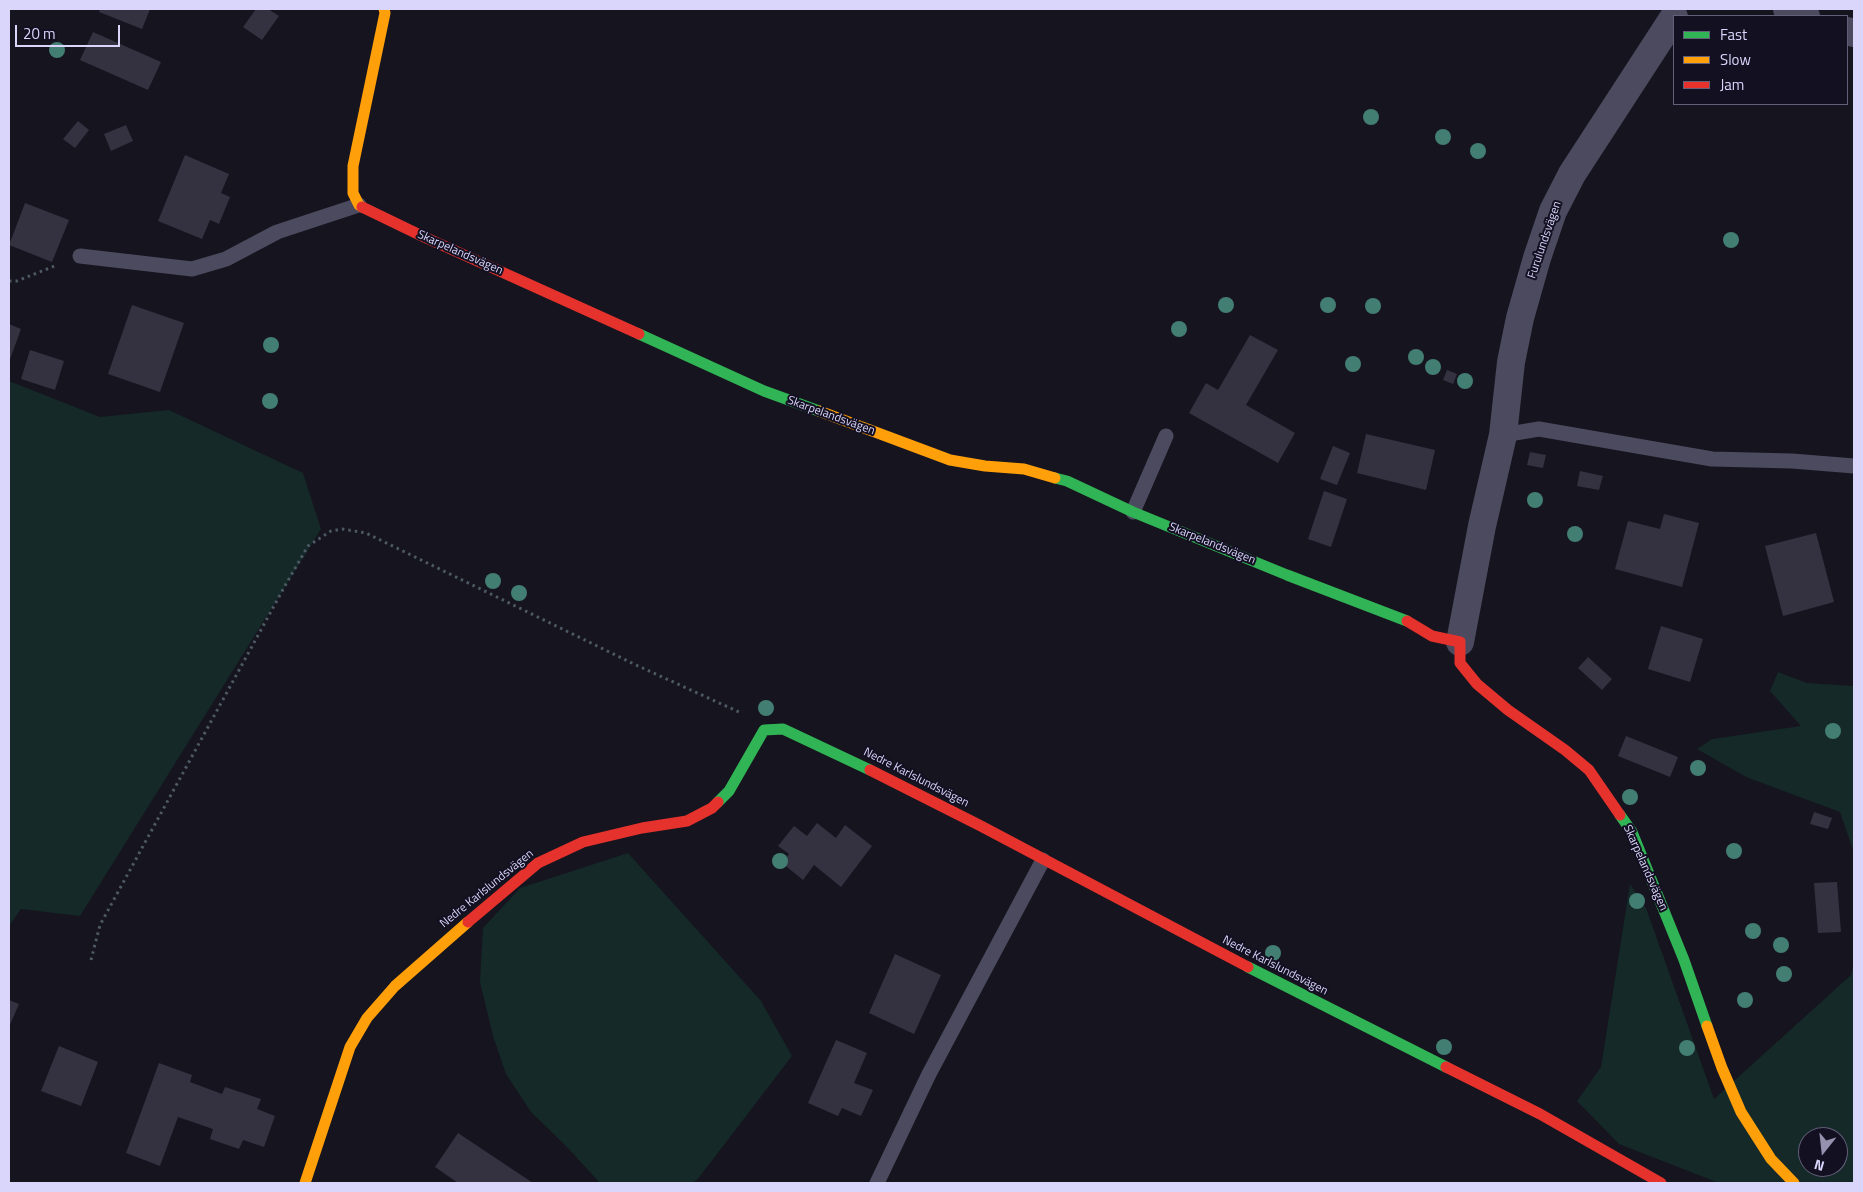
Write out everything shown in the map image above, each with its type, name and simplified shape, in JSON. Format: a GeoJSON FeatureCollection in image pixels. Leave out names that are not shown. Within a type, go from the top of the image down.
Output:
{"type":"FeatureCollection","features":[{"type":"Feature","properties":{"kind":"street"},"geometry":{"type":"LineString","coordinates":[[359,205],[353,193],[353,166],[385,13],[384,9]]}},
{"type":"Feature","properties":{"kind":"street"},"geometry":{"type":"LineString","coordinates":[[1787,9],[1803,15]]}},
{"type":"Feature","properties":{"kind":"street","name":"Furulundsvägen"},"geometry":{"type":"LineString","coordinates":[[1460,642],[1482,526],[1503,435],[1511,362],[1520,318],[1553,211],[1572,174],[1673,18]]}},
{"type":"Feature","properties":{"kind":"street","name":"Skarpelandsvägen"},"geometry":{"type":"LineString","coordinates":[[359,205],[414,233],[764,391],[950,460],[986,466],[1024,469],[1067,481],[1133,512],[1287,575],[1404,620],[1432,636],[1460,642],[1460,663],[1477,684],[1508,710],[1565,750],[1589,770],[1632,832],[1684,960],[1722,1068],[1741,1112],[1771,1159],[1794,1183]]}},
{"type":"Feature","properties":{"kind":"street","name":"Nedre Karlslundsvägen"},"geometry":{"type":"LineString","coordinates":[[306,1183],[350,1047],[367,1018],[395,986],[490,902],[538,863],[583,842],[642,828],[687,821],[712,808],[729,791],[764,730],[783,729],[979,825],[1221,954],[1540,1114],[1661,1183]]}},
{"type":"Feature","properties":{"kind":"lane"},"geometry":{"type":"LineString","coordinates":[[80,256],[192,269],[226,259],[277,232],[359,205]]}},
{"type":"Feature","properties":{"kind":"lane"},"geometry":{"type":"LineString","coordinates":[[1503,435],[1539,429],[1712,459],[1792,461],[1854,466]]}},
{"type":"Feature","properties":{"kind":"lane"},"geometry":{"type":"LineString","coordinates":[[1133,512],[1166,436]]}},
{"type":"Feature","properties":{"kind":"lane"},"geometry":{"type":"LineString","coordinates":[[877,1183],[929,1074],[1043,860]]}},
{"type":"Feature","properties":{"kind":"path"},"geometry":{"type":"LineString","coordinates":[[9,281],[17,282],[80,256]]}},
{"type":"Feature","properties":{"kind":"path"},"geometry":{"type":"LineString","coordinates":[[91,960],[100,925],[286,584],[308,546],[331,531],[342,529],[366,533],[636,665],[736,710],[764,730]]}},
{"type":"Feature","properties":{"kind":"green space"},"geometry":{"type":"Polygon","coordinates":[[[9,381],[100,417],[169,410],[303,473],[321,529],[80,916],[21,909],[9,926],[9,381]]]}},
{"type":"Feature","properties":{"kind":"green space"},"geometry":{"type":"Polygon","coordinates":[[[1778,672],[1807,683],[1854,686],[1854,853],[1840,812],[1746,777],[1697,749],[1712,739],[1801,726],[1770,691],[1778,672]]]}},
{"type":"Feature","properties":{"kind":"green space"},"geometry":{"type":"Polygon","coordinates":[[[628,853],[761,1001],[792,1056],[697,1180],[691,1183],[600,1183],[531,1112],[506,1074],[493,1036],[480,982],[483,928],[520,888],[628,853]]]}},
{"type":"Feature","properties":{"kind":"green space"},"geometry":{"type":"Polygon","coordinates":[[[1630,884],[1646,908],[1714,1099],[1851,975],[1854,961],[1854,1183],[1719,1183],[1619,1144],[1577,1101],[1601,1067],[1630,884]]]}},
{"type":"Feature","properties":{"kind":"building"},"geometry":{"type":"Polygon","coordinates":[[[100,9],[150,9],[142,29],[99,12],[100,9]]]}},
{"type":"Feature","properties":{"kind":"building"},"geometry":{"type":"Polygon","coordinates":[[[256,9],[268,9],[279,16],[262,40],[243,27],[256,9]]]}},
{"type":"Feature","properties":{"kind":"building"},"geometry":{"type":"Polygon","coordinates":[[[93,32],[161,62],[148,90],[80,60],[93,32]]]}},
{"type":"Feature","properties":{"kind":"building"},"geometry":{"type":"Polygon","coordinates":[[[78,121],[89,130],[75,148],[63,139],[78,121]]]}},
{"type":"Feature","properties":{"kind":"building"},"geometry":{"type":"Polygon","coordinates":[[[126,125],[133,141],[111,151],[104,134],[126,125]]]}},
{"type":"Feature","properties":{"kind":"building"},"geometry":{"type":"Polygon","coordinates":[[[185,155],[229,174],[221,193],[230,197],[219,224],[210,220],[202,239],[158,221],[185,155]]]}},
{"type":"Feature","properties":{"kind":"building"},"geometry":{"type":"Polygon","coordinates":[[[25,203],[69,220],[52,262],[9,245],[25,203]]]}},
{"type":"Feature","properties":{"kind":"building"},"geometry":{"type":"Polygon","coordinates":[[[132,305],[184,323],[160,392],[108,374],[132,305]]]}},
{"type":"Feature","properties":{"kind":"building"},"geometry":{"type":"Polygon","coordinates":[[[9,324],[21,329],[9,362],[9,324]]]}},
{"type":"Feature","properties":{"kind":"building"},"geometry":{"type":"Polygon","coordinates":[[[1250,335],[1278,350],[1246,405],[1295,433],[1278,463],[1189,413],[1206,383],[1218,390],[1250,335]]]}},
{"type":"Feature","properties":{"kind":"building"},"geometry":{"type":"Polygon","coordinates":[[[30,350],[64,361],[55,390],[21,379],[30,350]]]}},
{"type":"Feature","properties":{"kind":"building"},"geometry":{"type":"Polygon","coordinates":[[[1447,370],[1457,374],[1453,384],[1443,380],[1447,370]]]}},
{"type":"Feature","properties":{"kind":"building"},"geometry":{"type":"Polygon","coordinates":[[[1366,434],[1435,450],[1426,490],[1357,473],[1366,434]]]}},
{"type":"Feature","properties":{"kind":"building"},"geometry":{"type":"Polygon","coordinates":[[[1333,446],[1350,453],[1337,485],[1320,479],[1333,446]]]}},
{"type":"Feature","properties":{"kind":"building"},"geometry":{"type":"Polygon","coordinates":[[[1530,452],[1546,455],[1543,468],[1527,465],[1530,452]]]}},
{"type":"Feature","properties":{"kind":"building"},"geometry":{"type":"Polygon","coordinates":[[[1580,471],[1603,476],[1599,490],[1577,486],[1580,471]]]}},
{"type":"Feature","properties":{"kind":"building"},"geometry":{"type":"Polygon","coordinates":[[[1324,491],[1347,499],[1331,547],[1308,539],[1324,491]]]}},
{"type":"Feature","properties":{"kind":"building"},"geometry":{"type":"Polygon","coordinates":[[[1664,514],[1699,523],[1682,587],[1615,569],[1628,521],[1660,529],[1664,514]]]}},
{"type":"Feature","properties":{"kind":"building"},"geometry":{"type":"Polygon","coordinates":[[[1816,533],[1834,602],[1783,616],[1765,546],[1816,533]]]}},
{"type":"Feature","properties":{"kind":"building"},"geometry":{"type":"Polygon","coordinates":[[[1661,626],[1703,639],[1690,682],[1648,669],[1661,626]]]}},
{"type":"Feature","properties":{"kind":"building"},"geometry":{"type":"Polygon","coordinates":[[[1588,657],[1612,679],[1602,690],[1578,668],[1588,657]]]}},
{"type":"Feature","properties":{"kind":"building"},"geometry":{"type":"Polygon","coordinates":[[[1626,736],[1678,757],[1670,777],[1618,756],[1626,736]]]}},
{"type":"Feature","properties":{"kind":"building"},"geometry":{"type":"Polygon","coordinates":[[[1814,812],[1832,818],[1828,829],[1810,824],[1814,812]]]}},
{"type":"Feature","properties":{"kind":"building"},"geometry":{"type":"Polygon","coordinates":[[[817,823],[836,838],[845,825],[872,846],[841,887],[814,865],[803,880],[782,863],[789,854],[778,846],[794,826],[807,836],[817,823]]]}},
{"type":"Feature","properties":{"kind":"building"},"geometry":{"type":"Polygon","coordinates":[[[1837,882],[1841,932],[1818,933],[1814,883],[1837,882]]]}},
{"type":"Feature","properties":{"kind":"building"},"geometry":{"type":"Polygon","coordinates":[[[895,954],[941,975],[914,1034],[869,1013],[895,954]]]}},
{"type":"Feature","properties":{"kind":"building"},"geometry":{"type":"Polygon","coordinates":[[[9,1000],[19,1004],[9,1027],[9,1000]]]}},
{"type":"Feature","properties":{"kind":"building"},"geometry":{"type":"Polygon","coordinates":[[[836,1040],[867,1053],[854,1083],[873,1090],[861,1116],[842,1108],[838,1116],[808,1103],[836,1040]]]}},
{"type":"Feature","properties":{"kind":"building"},"geometry":{"type":"Polygon","coordinates":[[[59,1046],[98,1062],[81,1106],[41,1091],[59,1046]]]}},
{"type":"Feature","properties":{"kind":"building"},"geometry":{"type":"Polygon","coordinates":[[[159,1063],[192,1075],[190,1082],[222,1094],[225,1087],[261,1099],[257,1109],[275,1116],[264,1147],[243,1140],[239,1149],[210,1139],[213,1129],[178,1117],[160,1166],[126,1153],[159,1063]]]}},
{"type":"Feature","properties":{"kind":"building"},"geometry":{"type":"Polygon","coordinates":[[[458,1133],[533,1183],[458,1183],[435,1167],[458,1133]]]}},
{"type":"Feature","properties":{"kind":"traffic: fast"},"geometry":{"type":"LineString","coordinates":[[639,334],[764,391],[819,411]]}},
{"type":"Feature","properties":{"kind":"traffic: fast"},"geometry":{"type":"LineString","coordinates":[[1055,478],[1067,481],[1133,512],[1287,575],[1407,621]]}},
{"type":"Feature","properties":{"kind":"traffic: fast"},"geometry":{"type":"LineString","coordinates":[[718,802],[729,791],[764,730],[783,729],[870,770]]}},
{"type":"Feature","properties":{"kind":"traffic: fast"},"geometry":{"type":"LineString","coordinates":[[1620,815],[1632,832],[1684,960],[1707,1026]]}},
{"type":"Feature","properties":{"kind":"traffic: fast"},"geometry":{"type":"LineString","coordinates":[[1248,967],[1446,1067]]}},
{"type":"Feature","properties":{"kind":"traffic: slow"},"geometry":{"type":"LineString","coordinates":[[362,207],[353,193],[353,166],[385,13],[384,9]]}},
{"type":"Feature","properties":{"kind":"traffic: slow"},"geometry":{"type":"LineString","coordinates":[[819,411],[950,460],[985,466],[1024,469],[1055,478]]}},
{"type":"Feature","properties":{"kind":"traffic: slow"},"geometry":{"type":"LineString","coordinates":[[305,1183],[350,1047],[367,1018],[395,986],[468,922]]}},
{"type":"Feature","properties":{"kind":"traffic: slow"},"geometry":{"type":"LineString","coordinates":[[1707,1026],[1741,1112],[1771,1159],[1794,1183]]}},
{"type":"Feature","properties":{"kind":"traffic: jam"},"geometry":{"type":"LineString","coordinates":[[362,207],[639,334]]}},
{"type":"Feature","properties":{"kind":"traffic: jam"},"geometry":{"type":"LineString","coordinates":[[1407,621],[1432,636],[1460,642],[1460,663],[1477,684],[1508,710],[1565,750],[1589,770],[1620,815]]}},
{"type":"Feature","properties":{"kind":"traffic: jam"},"geometry":{"type":"LineString","coordinates":[[870,770],[979,825],[1248,967]]}},
{"type":"Feature","properties":{"kind":"traffic: jam"},"geometry":{"type":"LineString","coordinates":[[468,922],[538,863],[583,842],[642,828],[687,821],[712,808],[718,802]]}},
{"type":"Feature","properties":{"kind":"traffic: jam"},"geometry":{"type":"LineString","coordinates":[[1446,1067],[1540,1114],[1661,1183]]}}]}
